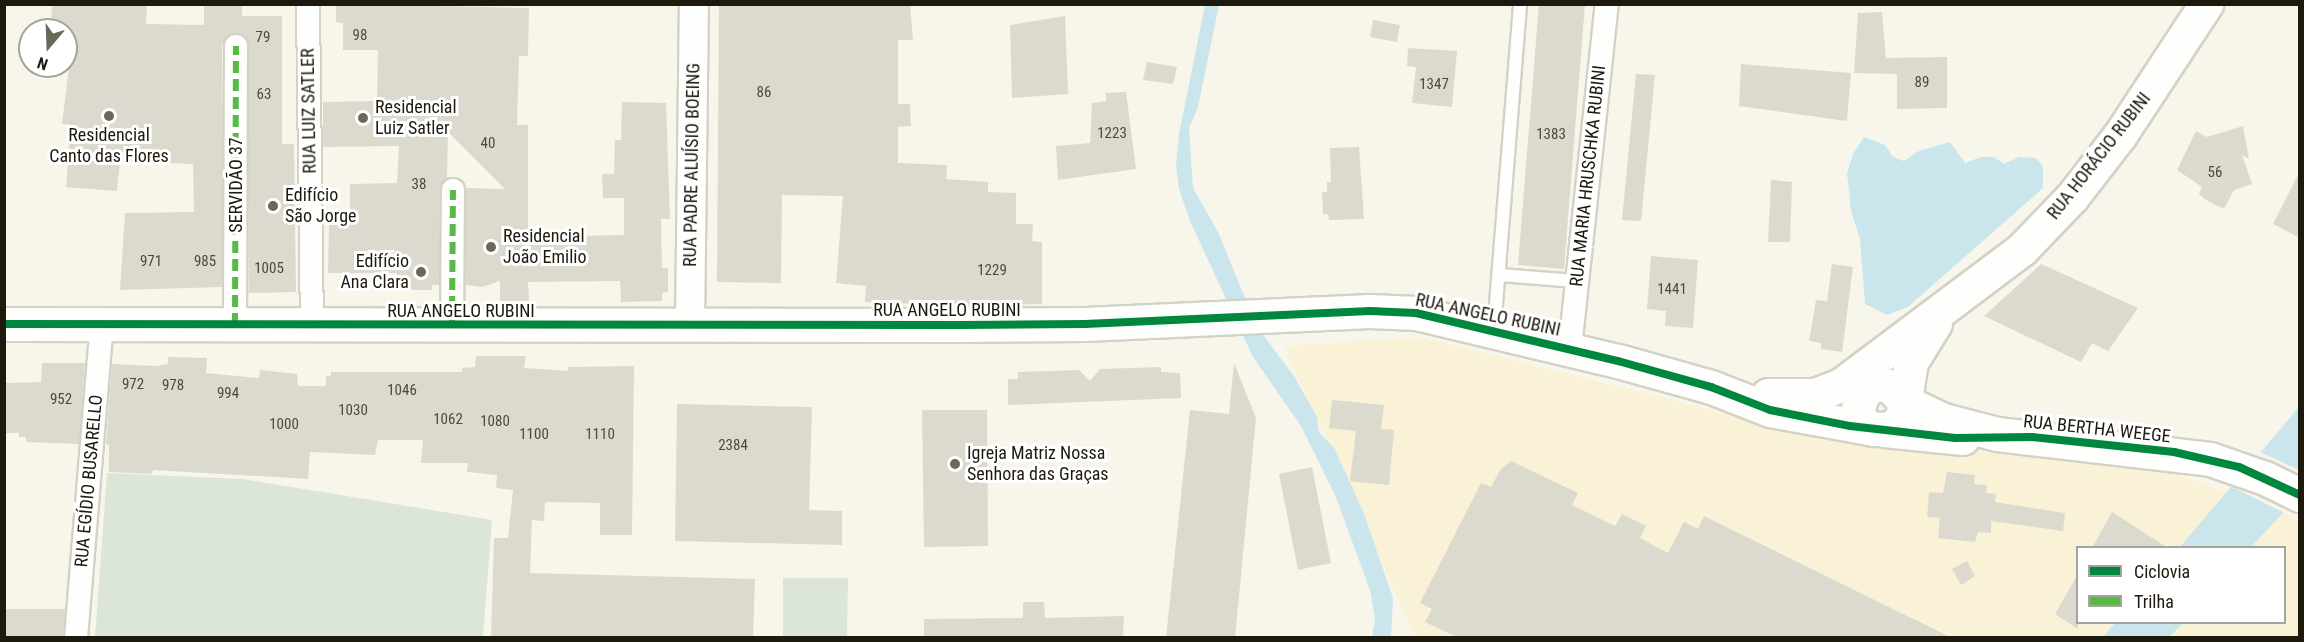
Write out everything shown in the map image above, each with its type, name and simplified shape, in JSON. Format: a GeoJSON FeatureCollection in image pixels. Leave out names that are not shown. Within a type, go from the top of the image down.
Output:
{"type":"FeatureCollection","features":[{"type":"Feature","properties":{"kind":"main road","name":"RUA HORÁCIO RUBINI"},"geometry":{"type":"LineString","coordinates":[[1730,393],[1799,396],[1828,392],[1943,312],[2021,250],[2072,197],[2120,135],[2205,5]]}},
{"type":"Feature","properties":{"kind":"main road","name":"RUA HORÁCIO RUBINI"},"geometry":{"type":"LineString","coordinates":[[1905,402],[1911,362],[1943,312]]}},
{"type":"Feature","properties":{"kind":"main road","name":"RUA ANGELO RUBINI"},"geometry":{"type":"LineString","coordinates":[[4,324],[961,326],[1211,320],[1278,314],[1416,313],[1570,348],[1730,393],[1770,410],[1879,430]]}},
{"type":"Feature","properties":{"kind":"main road"},"geometry":{"type":"LineString","coordinates":[[1883,384],[1897,390],[1905,402],[1902,418],[1879,430],[1864,424],[1857,412],[1863,392],[1883,384]]}},
{"type":"Feature","properties":{"kind":"main road","name":"RUA BERTHA WEEGE"},"geometry":{"type":"LineString","coordinates":[[1905,402],[1943,420],[1997,434],[2210,459],[2248,471],[2300,495]]}},
{"type":"Feature","properties":{"kind":"main road","name":"RUA BERTHA WEEGE"},"geometry":{"type":"LineString","coordinates":[[1879,430],[1955,438],[1997,434]]}},
{"type":"Feature","properties":{"kind":"street","name":"RUA LUIZ SATLER"},"geometry":{"type":"LineString","coordinates":[[308,4],[312,325]]}},
{"type":"Feature","properties":{"kind":"street","name":"RUA PADRE ALUÍSIO BOEING"},"geometry":{"type":"LineString","coordinates":[[690,325],[694,4]]}},
{"type":"Feature","properties":{"kind":"street","name":"RUA MARIA HRUSCHKA RUBINI"},"geometry":{"type":"LineString","coordinates":[[1570,348],[1607,4]]}},
{"type":"Feature","properties":{"kind":"street","name":"SERVIDÃO 37"},"geometry":{"type":"LineString","coordinates":[[235,325],[236,46]]}},
{"type":"Feature","properties":{"kind":"street"},"geometry":{"type":"LineString","coordinates":[[452,326],[453,190]]}},
{"type":"Feature","properties":{"kind":"street","name":"RUA EGÍDIO BUSARELLO"},"geometry":{"type":"LineString","coordinates":[[76,638],[102,324]]}},
{"type":"Feature","properties":{"kind":"lane"},"geometry":{"type":"LineString","coordinates":[[1494,329],[1520,4]]}},
{"type":"Feature","properties":{"kind":"lane"},"geometry":{"type":"LineString","coordinates":[[1499,275],[1577,280]]}},
{"type":"Feature","properties":{"kind":"shaded area"},"geometry":{"type":"Polygon","coordinates":[[[1420,337],[1817,436],[2161,469],[2284,512],[2299,522],[2299,637],[1415,637],[1284,346],[1420,337]]]}},
{"type":"Feature","properties":{"kind":"green space"},"geometry":{"type":"Polygon","coordinates":[[[107,473],[243,479],[492,520],[483,637],[95,637],[107,473]]]}},
{"type":"Feature","properties":{"kind":"green space"},"geometry":{"type":"Polygon","coordinates":[[[783,578],[848,578],[847,637],[783,637],[783,578]]]}},
{"type":"Feature","properties":{"kind":"water"},"geometry":{"type":"Polygon","coordinates":[[[1205,5],[1219,5],[1198,107],[1189,128],[1193,188],[1218,232],[1257,327],[1294,376],[1317,417],[1319,432],[1334,448],[1363,511],[1393,598],[1391,637],[1372,637],[1375,619],[1370,590],[1335,495],[1301,426],[1253,357],[1190,221],[1179,189],[1176,165],[1179,134],[1205,5]]]}},
{"type":"Feature","properties":{"kind":"water"},"geometry":{"type":"Polygon","coordinates":[[[1864,137],[1885,145],[1893,157],[1904,161],[1919,151],[1950,142],[1965,163],[1981,157],[1994,157],[2004,164],[2019,157],[2036,158],[2043,167],[2043,188],[1908,307],[1887,315],[1865,304],[1860,239],[1851,211],[1847,173],[1853,154],[1864,137]]]}},
{"type":"Feature","properties":{"kind":"water"},"geometry":{"type":"Polygon","coordinates":[[[2299,407],[2299,496],[2252,546],[2181,546],[2299,407]]]}},
{"type":"Feature","properties":{"kind":"water"},"geometry":{"type":"Polygon","coordinates":[[[2114,624],[2182,624],[2169,637],[2103,637],[2114,624]]]}},
{"type":"Feature","properties":{"kind":"pier"},"geometry":{"type":"Polygon","coordinates":[[[2258,451],[2299,470],[2300,501],[2287,514],[2228,485],[2258,451]]]}},
{"type":"Feature","properties":{"kind":"building"},"geometry":{"type":"Polygon","coordinates":[[[52,4],[147,4],[146,24],[204,25],[204,4],[242,4],[242,16],[282,16],[282,144],[294,144],[296,292],[249,293],[249,46],[247,39],[237,33],[229,35],[222,46],[222,287],[120,290],[125,213],[194,212],[193,164],[120,161],[117,191],[66,187],[71,125],[62,124],[68,78],[78,78],[78,18],[51,18],[52,4]]]}},
{"type":"Feature","properties":{"kind":"building"},"geometry":{"type":"Polygon","coordinates":[[[336,4],[529,8],[528,56],[519,56],[517,125],[528,125],[528,237],[624,235],[624,198],[603,198],[602,174],[614,174],[615,140],[621,140],[622,102],[666,103],[670,219],[661,219],[662,268],[668,268],[668,292],[662,293],[662,301],[621,302],[620,281],[528,282],[529,302],[500,301],[500,281],[482,287],[466,285],[466,188],[505,189],[448,132],[447,178],[440,190],[439,285],[432,285],[432,290],[408,290],[408,284],[397,284],[397,273],[328,273],[329,224],[350,224],[350,184],[397,183],[399,146],[323,147],[323,102],[377,101],[378,50],[343,50],[343,23],[336,22],[336,4]]]}},
{"type":"Feature","properties":{"kind":"building"},"geometry":{"type":"Polygon","coordinates":[[[719,4],[910,4],[913,40],[898,40],[898,104],[910,104],[911,126],[898,127],[898,163],[947,165],[946,179],[988,182],[988,192],[1016,193],[1016,224],[1033,224],[1032,241],[1042,242],[1042,304],[965,306],[865,302],[866,286],[836,283],[843,196],[782,195],[781,283],[717,282],[719,4]]]}},
{"type":"Feature","properties":{"kind":"building"},"geometry":{"type":"Polygon","coordinates":[[[1539,4],[1585,4],[1564,269],[1518,265],[1539,4]]]}},
{"type":"Feature","properties":{"kind":"building"},"geometry":{"type":"Polygon","coordinates":[[[1882,12],[1886,58],[1947,57],[1947,108],[1897,109],[1897,74],[1854,73],[1858,13],[1882,12]]]}},
{"type":"Feature","properties":{"kind":"building"},"geometry":{"type":"Polygon","coordinates":[[[1065,16],[1068,94],[1012,98],[1010,25],[1065,16]]]}},
{"type":"Feature","properties":{"kind":"building"},"geometry":{"type":"Polygon","coordinates":[[[1373,20],[1400,25],[1397,42],[1370,37],[1373,20]]]}},
{"type":"Feature","properties":{"kind":"building"},"geometry":{"type":"Polygon","coordinates":[[[1408,48],[1457,51],[1452,107],[1412,103],[1416,67],[1407,66],[1408,48]]]}},
{"type":"Feature","properties":{"kind":"building"},"geometry":{"type":"Polygon","coordinates":[[[1147,62],[1177,67],[1173,84],[1143,80],[1147,62]]]}},
{"type":"Feature","properties":{"kind":"building"},"geometry":{"type":"Polygon","coordinates":[[[1741,64],[1851,73],[1847,121],[1739,106],[1741,64]]]}},
{"type":"Feature","properties":{"kind":"building"},"geometry":{"type":"Polygon","coordinates":[[[1636,74],[1655,75],[1641,221],[1622,220],[1636,74]]]}},
{"type":"Feature","properties":{"kind":"building"},"geometry":{"type":"Polygon","coordinates":[[[1126,92],[1136,169],[1058,180],[1056,146],[1090,143],[1092,103],[1106,101],[1106,93],[1126,92]]]}},
{"type":"Feature","properties":{"kind":"building"},"geometry":{"type":"Polygon","coordinates":[[[2243,126],[2249,159],[2242,155],[2252,184],[2234,190],[2224,209],[2206,200],[2199,194],[2202,187],[2177,170],[2196,131],[2207,137],[2243,126]]]}},
{"type":"Feature","properties":{"kind":"building"},"geometry":{"type":"Polygon","coordinates":[[[1359,147],[1364,219],[1329,220],[1328,214],[1323,214],[1322,192],[1327,192],[1327,182],[1331,182],[1330,148],[1359,147]]]}},
{"type":"Feature","properties":{"kind":"building"},"geometry":{"type":"Polygon","coordinates":[[[2300,171],[2300,238],[2273,224],[2300,171]]]}},
{"type":"Feature","properties":{"kind":"building"},"geometry":{"type":"Polygon","coordinates":[[[1771,180],[1792,182],[1790,242],[1768,242],[1771,180]]]}},
{"type":"Feature","properties":{"kind":"building"},"geometry":{"type":"Polygon","coordinates":[[[1651,256],[1698,260],[1693,328],[1665,326],[1666,311],[1647,309],[1651,256]]]}},
{"type":"Feature","properties":{"kind":"building"},"geometry":{"type":"Polygon","coordinates":[[[1832,264],[1853,267],[1842,352],[1821,349],[1821,343],[1809,341],[1816,300],[1827,301],[1832,264]]]}},
{"type":"Feature","properties":{"kind":"building"},"geometry":{"type":"Polygon","coordinates":[[[2041,264],[2138,308],[2108,351],[2092,343],[2081,362],[1984,316],[2041,264]]]}},
{"type":"Feature","properties":{"kind":"building"},"geometry":{"type":"Polygon","coordinates":[[[476,356],[526,356],[524,368],[568,371],[568,367],[634,366],[632,535],[600,535],[600,503],[545,502],[544,521],[532,520],[530,573],[755,579],[753,638],[491,638],[494,538],[508,538],[513,490],[496,488],[497,475],[467,472],[468,463],[421,463],[423,440],[378,440],[375,455],[310,452],[308,479],[153,470],[152,474],[109,472],[109,445],[106,444],[112,364],[156,366],[168,364],[168,357],[207,358],[206,373],[259,378],[260,370],[297,374],[298,386],[326,386],[326,376],[331,376],[331,372],[462,372],[462,368],[475,367],[476,356]]]}},
{"type":"Feature","properties":{"kind":"building"},"geometry":{"type":"Polygon","coordinates":[[[42,363],[85,363],[79,444],[26,442],[26,437],[19,437],[19,433],[4,433],[4,383],[41,382],[42,363]]]}},
{"type":"Feature","properties":{"kind":"building"},"geometry":{"type":"Polygon","coordinates":[[[1234,363],[1256,418],[1235,638],[1166,638],[1190,410],[1229,414],[1234,363]]]}},
{"type":"Feature","properties":{"kind":"building"},"geometry":{"type":"Polygon","coordinates":[[[1161,367],[1161,372],[1180,373],[1181,398],[1008,405],[1008,379],[1018,379],[1018,372],[1079,370],[1090,381],[1100,369],[1161,367]]]}},
{"type":"Feature","properties":{"kind":"building"},"geometry":{"type":"Polygon","coordinates":[[[1332,400],[1384,405],[1381,429],[1394,430],[1389,485],[1350,481],[1356,431],[1329,428],[1332,400]]]}},
{"type":"Feature","properties":{"kind":"building"},"geometry":{"type":"Polygon","coordinates":[[[677,404],[812,407],[809,510],[842,511],[842,545],[675,541],[677,404]]]}},
{"type":"Feature","properties":{"kind":"building","name":"Igreja Matriz Nossa Senhora das Graças"},"geometry":{"type":"Polygon","coordinates":[[[922,410],[987,410],[988,546],[924,547],[922,410]]]}},
{"type":"Feature","properties":{"kind":"building"},"geometry":{"type":"Polygon","coordinates":[[[1511,461],[1578,493],[1572,505],[1615,526],[1622,514],[1646,526],[1640,538],[1668,553],[1684,522],[1698,529],[1704,516],[1952,638],[1459,638],[1425,622],[1432,609],[1420,603],[1481,483],[1491,487],[1500,470],[1511,461]]]}},
{"type":"Feature","properties":{"kind":"building"},"geometry":{"type":"Polygon","coordinates":[[[1312,467],[1331,563],[1298,570],[1279,474],[1312,467]]]}},
{"type":"Feature","properties":{"kind":"building"},"geometry":{"type":"Polygon","coordinates":[[[1947,472],[1975,475],[1974,484],[1987,485],[1986,493],[1996,494],[1995,502],[2065,513],[2063,531],[1991,521],[1991,533],[1978,532],[1975,542],[1938,538],[1940,518],[1927,517],[1929,492],[1943,493],[1947,472]]]}},
{"type":"Feature","properties":{"kind":"building"},"geometry":{"type":"Polygon","coordinates":[[[2112,512],[2165,546],[2093,546],[2112,512]]]}},
{"type":"Feature","properties":{"kind":"building"},"geometry":{"type":"Polygon","coordinates":[[[1967,561],[1975,576],[1961,585],[1952,569],[1967,561]]]}},
{"type":"Feature","properties":{"kind":"building"},"geometry":{"type":"Polygon","coordinates":[[[2076,577],[2076,624],[2078,624],[2078,629],[2055,614],[2076,577]]]}},
{"type":"Feature","properties":{"kind":"building"},"geometry":{"type":"Polygon","coordinates":[[[1023,602],[1044,602],[1045,618],[1124,616],[1123,638],[924,638],[924,619],[1023,618],[1023,602]]]}},
{"type":"Feature","properties":{"kind":"building"},"geometry":{"type":"Polygon","coordinates":[[[4,609],[65,609],[63,638],[4,638],[4,609]]]}},
{"type":"Feature","properties":{"kind":"marked path"},"geometry":{"type":"LineString","coordinates":[[235,325],[236,46]]}},
{"type":"Feature","properties":{"kind":"marked path"},"geometry":{"type":"LineString","coordinates":[[452,326],[453,190]]}},
{"type":"Feature","properties":{"kind":"cycle path"},"geometry":{"type":"LineString","coordinates":[[4,324],[961,325],[1085,324],[1370,311],[1416,313],[1618,361],[1711,387],[1770,410],[1850,426],[1955,438],[2032,437],[2174,452],[2239,467],[2300,495]]}},
{"type":"Feature","properties":{"kind":"place","name":"Residencial Canto das Flores"},"geometry":{"type":"Point","coordinates":[109,116]}},
{"type":"Feature","properties":{"kind":"place","name":"Residencial Luiz Satler"},"geometry":{"type":"Point","coordinates":[363,118]}},
{"type":"Feature","properties":{"kind":"place","name":"Edifício São Jorge"},"geometry":{"type":"Point","coordinates":[273,206]}},
{"type":"Feature","properties":{"kind":"place","name":"Residencial João Emilio"},"geometry":{"type":"Point","coordinates":[491,247]}},
{"type":"Feature","properties":{"kind":"place","name":"Edifício Ana Clara"},"geometry":{"type":"Point","coordinates":[421,272]}},
{"type":"Feature","properties":{"kind":"place","name":"Igreja Matriz Nossa Senhora das Graças"},"geometry":{"type":"Point","coordinates":[955,464]}}]}
